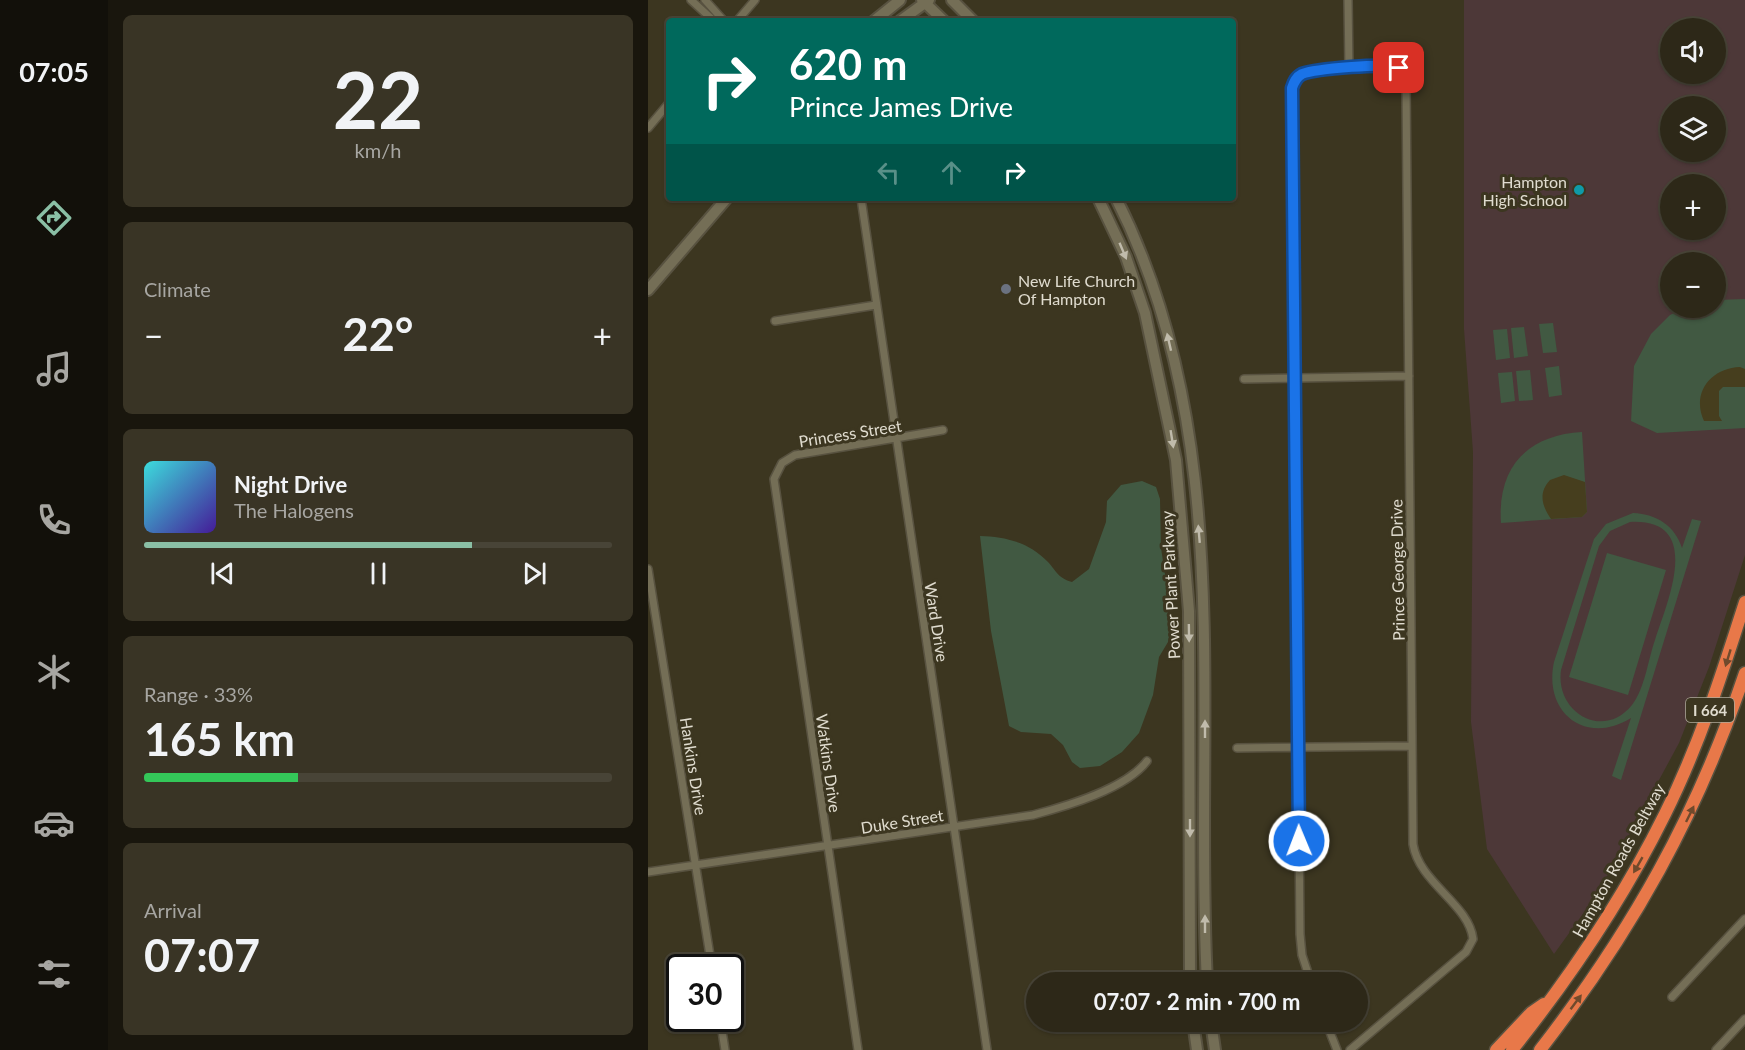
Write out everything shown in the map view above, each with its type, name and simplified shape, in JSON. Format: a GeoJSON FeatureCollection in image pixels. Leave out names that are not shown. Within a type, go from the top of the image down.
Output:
{"type":"FeatureCollection","features":[{"type":"Feature","properties":{"kind":"highway","name":"Hampton Roads Beltway"},"geometry":{"type":"LineString","coordinates":[[1512,1050],[1553,999],[1608,917],[1665,814],[1707,716],[1745,602]]}},
{"type":"Feature","properties":{"kind":"highway","name":"I 664"},"geometry":{"type":"LineString","coordinates":[[1541,1050],[1621,939],[1664,866],[1727,728],[1745,673]]}},
{"type":"Feature","properties":{"kind":"highway"},"geometry":{"type":"LineString","coordinates":[[1496,1050],[1531,1013],[1553,999]]}},
{"type":"Feature","properties":{"kind":"main road"},"geometry":{"type":"LineString","coordinates":[[878,18],[900,0]]}},
{"type":"Feature","properties":{"kind":"main road"},"geometry":{"type":"LineString","coordinates":[[952,0],[970,18]]}},
{"type":"Feature","properties":{"kind":"main road"},"geometry":{"type":"LineString","coordinates":[[904,18],[925,1],[941,18]]}},
{"type":"Feature","properties":{"kind":"main road"},"geometry":{"type":"LineString","coordinates":[[648,290],[724,201]]}},
{"type":"Feature","properties":{"kind":"main road","name":"Power Plant Parkway"},"geometry":{"type":"LineString","coordinates":[[1099,201],[1126,257],[1145,313],[1176,460],[1189,611],[1190,972]]}},
{"type":"Feature","properties":{"kind":"main road","name":"Power Plant Parkway"},"geometry":{"type":"LineString","coordinates":[[1117,201],[1140,250],[1160,308],[1191,454],[1203,580],[1207,972]]}},
{"type":"Feature","properties":{"kind":"main road"},"geometry":{"type":"LineString","coordinates":[[1194,1032],[1197,1050]]}},
{"type":"Feature","properties":{"kind":"main road"},"geometry":{"type":"LineString","coordinates":[[1212,1032],[1215,1050]]}},
{"type":"Feature","properties":{"kind":"street"},"geometry":{"type":"LineString","coordinates":[[691,0],[711,18]]}},
{"type":"Feature","properties":{"kind":"street"},"geometry":{"type":"LineString","coordinates":[[705,0],[721,18]]}},
{"type":"Feature","properties":{"kind":"street"},"geometry":{"type":"LineString","coordinates":[[740,18],[755,0]]}},
{"type":"Feature","properties":{"kind":"street"},"geometry":{"type":"LineString","coordinates":[[1308,972],[1300,945],[1292,88],[1294,81],[1305,73],[1349,69],[1348,0]]}},
{"type":"Feature","properties":{"kind":"street","name":"Prince George Drive"},"geometry":{"type":"LineString","coordinates":[[1349,69],[1389,64],[1399,68],[1405,77],[1414,851],[1422,868],[1468,923],[1473,939],[1466,952],[1350,1050]]}},
{"type":"Feature","properties":{"kind":"street"},"geometry":{"type":"LineString","coordinates":[[648,128],[666,107]]}},
{"type":"Feature","properties":{"kind":"street","name":"Ward Drive"},"geometry":{"type":"LineString","coordinates":[[861,201],[987,1050]]}},
{"type":"Feature","properties":{"kind":"street"},"geometry":{"type":"LineString","coordinates":[[774,321],[876,305]]}},
{"type":"Feature","properties":{"kind":"street"},"geometry":{"type":"LineString","coordinates":[[1244,379],[1409,376]]}},
{"type":"Feature","properties":{"kind":"street","name":"Princess Street"},"geometry":{"type":"LineString","coordinates":[[774,480],[782,463],[795,455],[943,430]]}},
{"type":"Feature","properties":{"kind":"street","name":"Watkins Drive"},"geometry":{"type":"LineString","coordinates":[[774,480],[858,1050]]}},
{"type":"Feature","properties":{"kind":"street","name":"Hankins Drive"},"geometry":{"type":"LineString","coordinates":[[648,569],[710,954]]}},
{"type":"Feature","properties":{"kind":"street"},"geometry":{"type":"LineString","coordinates":[[1237,748],[1412,746]]}},
{"type":"Feature","properties":{"kind":"street","name":"Duke Street"},"geometry":{"type":"LineString","coordinates":[[648,872],[1033,815],[1066,806],[1133,776],[1147,761]]}},
{"type":"Feature","properties":{"kind":"street"},"geometry":{"type":"LineString","coordinates":[[1672,997],[1745,919]]}},
{"type":"Feature","properties":{"kind":"street"},"geometry":{"type":"LineString","coordinates":[[1716,1050],[1745,1019]]}},
{"type":"Feature","properties":{"kind":"street"},"geometry":{"type":"LineString","coordinates":[[722,1032],[725,1050]]}},
{"type":"Feature","properties":{"kind":"street"},"geometry":{"type":"LineString","coordinates":[[1330,1032],[1337,1050]]}},
{"type":"Feature","properties":{"kind":"shaded area","name":"Hampton High School"},"geometry":{"type":"Polygon","coordinates":[[[1464,0],[1745,0],[1745,555],[1709,667],[1679,743],[1598,893],[1554,954],[1487,849],[1471,722],[1473,452],[1464,329],[1464,0]]]}},
{"type":"Feature","properties":{"kind":"green space"},"geometry":{"type":"Polygon","coordinates":[[[1745,299],[1745,428],[1657,433],[1631,421],[1634,366],[1651,334],[1667,318],[1726,318],[1726,300],[1745,299]]]}},
{"type":"Feature","properties":{"kind":"green space"},"geometry":{"type":"Polygon","coordinates":[[[1553,323],[1557,352],[1543,353],[1539,324],[1553,323]]]}},
{"type":"Feature","properties":{"kind":"green space"},"geometry":{"type":"Polygon","coordinates":[[[1524,327],[1528,356],[1514,358],[1511,328],[1524,327]]]}},
{"type":"Feature","properties":{"kind":"green space"},"geometry":{"type":"Polygon","coordinates":[[[1507,329],[1510,358],[1496,360],[1493,330],[1507,329]]]}},
{"type":"Feature","properties":{"kind":"green space"},"geometry":{"type":"Polygon","coordinates":[[[1559,366],[1562,395],[1549,397],[1545,368],[1559,366]]]}},
{"type":"Feature","properties":{"kind":"green space"},"geometry":{"type":"Polygon","coordinates":[[[1530,370],[1533,400],[1519,401],[1516,371],[1530,370]]]}},
{"type":"Feature","properties":{"kind":"green space"},"geometry":{"type":"Polygon","coordinates":[[[1512,372],[1515,401],[1501,403],[1498,373],[1512,372]]]}},
{"type":"Feature","properties":{"kind":"green space"},"geometry":{"type":"Polygon","coordinates":[[[1582,432],[1587,512],[1582,517],[1501,523],[1504,486],[1511,470],[1520,458],[1532,447],[1546,440],[1563,434],[1582,432]]]}},
{"type":"Feature","properties":{"kind":"green space"},"geometry":{"type":"Polygon","coordinates":[[[1142,481],[1156,487],[1160,499],[1161,548],[1172,621],[1168,642],[1159,657],[1153,695],[1139,733],[1122,752],[1100,766],[1080,768],[1072,762],[1063,745],[1051,734],[1021,732],[1009,726],[991,631],[980,536],[1008,539],[1025,545],[1041,555],[1061,577],[1072,582],[1089,569],[1106,522],[1107,501],[1121,485],[1142,481]]]}},
{"type":"Feature","properties":{"kind":"green space"},"geometry":{"type":"Polygon","coordinates":[[[1633,513],[1650,516],[1664,523],[1675,533],[1682,548],[1692,519],[1701,521],[1621,780],[1612,776],[1631,718],[1614,726],[1598,728],[1584,726],[1572,720],[1562,710],[1555,696],[1552,680],[1554,662],[1594,539],[1606,524],[1633,513]],[[1630,522],[1610,531],[1599,546],[1561,670],[1561,685],[1565,698],[1583,717],[1595,721],[1608,721],[1620,716],[1632,705],[1643,682],[1667,605],[1675,565],[1674,548],[1667,533],[1653,524],[1630,522]]]}},
{"type":"Feature","properties":{"kind":"green space"},"geometry":{"type":"Polygon","coordinates":[[[1607,553],[1666,570],[1628,695],[1569,677],[1607,553]]]}},
{"type":"Feature","properties":{"kind":"sand"},"geometry":{"type":"Polygon","coordinates":[[[1740,367],[1745,369],[1745,387],[1723,387],[1719,391],[1719,416],[1722,421],[1704,421],[1700,401],[1706,384],[1720,372],[1740,367]]]}},
{"type":"Feature","properties":{"kind":"sand"},"geometry":{"type":"Polygon","coordinates":[[[1564,475],[1585,482],[1587,512],[1582,517],[1551,519],[1545,509],[1544,490],[1550,480],[1564,475]]]}},
{"type":"Feature","properties":{"kind":"place","name":"Hampton High School"},"geometry":{"type":"Point","coordinates":[1579,190]}},
{"type":"Feature","properties":{"kind":"place","name":"New Life Church Of Hampton"},"geometry":{"type":"Point","coordinates":[1006,289]}},
{"type":"Feature","properties":{"kind":"route"},"geometry":{"type":"LineString","coordinates":[[1299,841],[1292,88],[1299,76],[1312,71],[1383,64],[1399,68]]}}]}
